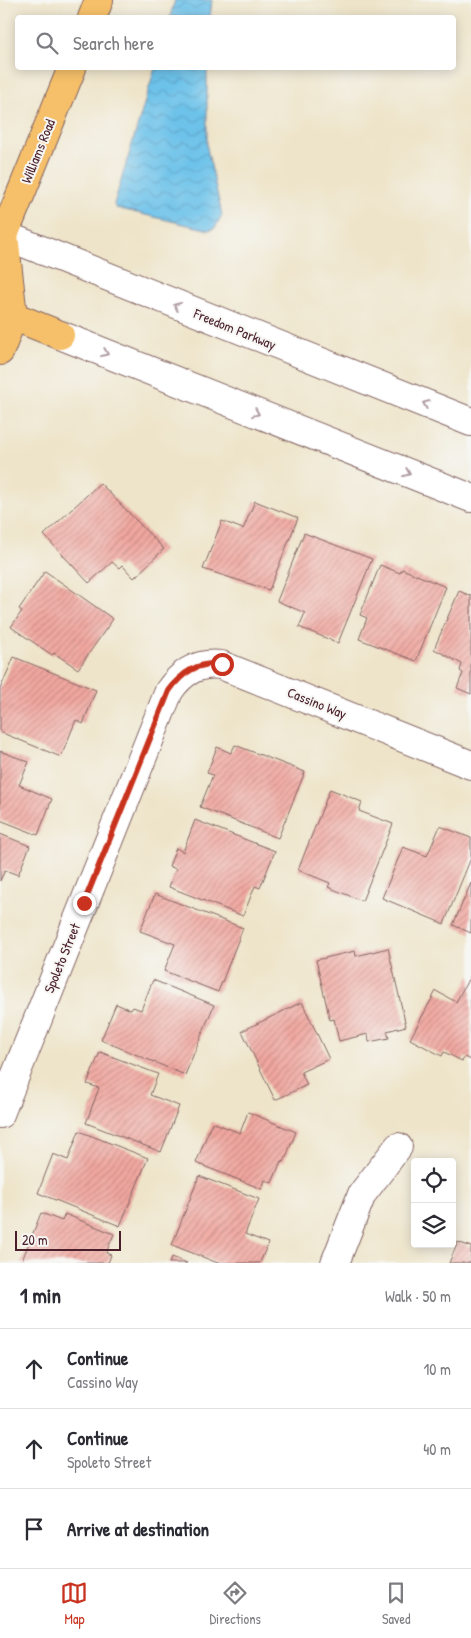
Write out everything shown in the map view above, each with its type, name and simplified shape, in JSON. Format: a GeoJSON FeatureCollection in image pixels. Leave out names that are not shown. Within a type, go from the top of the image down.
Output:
{"type":"FeatureCollection","features":[{"type":"Feature","properties":{"kind":"main road"},"geometry":{"type":"LineString","coordinates":[[93,15],[99,0]]}},
{"type":"Feature","properties":{"kind":"main road","name":"Williams Road"},"geometry":{"type":"LineString","coordinates":[[0,351],[6,314],[1,236],[71,70]]}},
{"type":"Feature","properties":{"kind":"main road"},"geometry":{"type":"LineString","coordinates":[[6,314],[60,335]]}},
{"type":"Feature","properties":{"kind":"street","name":"Freedom Parkway"},"geometry":{"type":"LineString","coordinates":[[1,236],[471,422]]}},
{"type":"Feature","properties":{"kind":"street"},"geometry":{"type":"LineString","coordinates":[[60,335],[471,498]]}},
{"type":"Feature","properties":{"kind":"street","name":"Cassino Way"},"geometry":{"type":"LineString","coordinates":[[169,691],[176,680],[196,667],[208,663],[222,664],[471,765]]}},
{"type":"Feature","properties":{"kind":"street","name":"Spoleto Street"},"geometry":{"type":"LineString","coordinates":[[0,1114],[169,691]]}},
{"type":"Feature","properties":{"kind":"street"},"geometry":{"type":"LineString","coordinates":[[335,1263],[362,1194],[398,1147]]}},
{"type":"Feature","properties":{"kind":"water"},"geometry":{"type":"Polygon","coordinates":[[[175,0],[212,0],[210,15],[171,15],[175,0]]]}},
{"type":"Feature","properties":{"kind":"water"},"geometry":{"type":"Polygon","coordinates":[[[154,70],[207,70],[207,148],[222,215],[215,228],[209,230],[116,208],[114,204],[154,70]]]}},
{"type":"Feature","properties":{"kind":"building"},"geometry":{"type":"Polygon","coordinates":[[[100,483],[164,549],[134,578],[122,565],[119,568],[112,562],[89,583],[44,535],[100,483]]]}},
{"type":"Feature","properties":{"kind":"building"},"geometry":{"type":"Polygon","coordinates":[[[255,501],[298,518],[269,590],[203,569],[222,521],[243,529],[255,501]]]}},
{"type":"Feature","properties":{"kind":"building"},"geometry":{"type":"Polygon","coordinates":[[[304,533],[372,559],[338,643],[299,627],[305,613],[277,601],[304,533]]]}},
{"type":"Feature","properties":{"kind":"building"},"geometry":{"type":"Polygon","coordinates":[[[380,565],[400,573],[402,569],[446,587],[416,661],[359,639],[367,618],[360,615],[380,565]]]}},
{"type":"Feature","properties":{"kind":"building"},"geometry":{"type":"Polygon","coordinates":[[[45,571],[113,619],[78,669],[54,653],[52,655],[11,627],[22,611],[19,609],[45,571]]]}},
{"type":"Feature","properties":{"kind":"building"},"geometry":{"type":"Polygon","coordinates":[[[459,591],[471,596],[471,694],[457,688],[463,673],[460,671],[462,664],[434,649],[459,591]]]}},
{"type":"Feature","properties":{"kind":"building"},"geometry":{"type":"Polygon","coordinates":[[[14,657],[96,690],[83,724],[76,720],[61,757],[0,732],[0,689],[14,657]]]}},
{"type":"Feature","properties":{"kind":"building"},"geometry":{"type":"Polygon","coordinates":[[[235,745],[305,772],[278,838],[200,807],[213,775],[207,773],[217,747],[231,753],[235,745]]]}},
{"type":"Feature","properties":{"kind":"building"},"geometry":{"type":"Polygon","coordinates":[[[0,751],[29,762],[19,785],[52,799],[38,835],[0,820],[0,751]]]}},
{"type":"Feature","properties":{"kind":"building"},"geometry":{"type":"Polygon","coordinates":[[[330,789],[362,802],[359,811],[393,824],[362,901],[328,887],[330,883],[298,870],[330,789]]]}},
{"type":"Feature","properties":{"kind":"building"},"geometry":{"type":"Polygon","coordinates":[[[195,820],[275,851],[260,888],[255,886],[243,916],[169,887],[176,869],[169,866],[176,848],[183,852],[195,820]]]}},
{"type":"Feature","properties":{"kind":"building"},"geometry":{"type":"Polygon","coordinates":[[[440,826],[471,838],[471,858],[444,924],[382,898],[403,847],[427,856],[440,826]]]}},
{"type":"Feature","properties":{"kind":"building"},"geometry":{"type":"Polygon","coordinates":[[[0,834],[30,846],[18,875],[5,870],[0,881],[0,834]]]}},
{"type":"Feature","properties":{"kind":"building"},"geometry":{"type":"Polygon","coordinates":[[[471,883],[471,933],[453,925],[471,883]]]}},
{"type":"Feature","properties":{"kind":"building"},"geometry":{"type":"Polygon","coordinates":[[[155,894],[243,928],[218,992],[164,971],[175,944],[140,931],[155,894]]]}},
{"type":"Feature","properties":{"kind":"building"},"geometry":{"type":"Polygon","coordinates":[[[388,948],[406,1026],[387,1031],[389,1038],[369,1042],[368,1034],[339,1041],[334,1019],[330,1020],[316,960],[355,951],[356,956],[388,948]]]}},
{"type":"Feature","properties":{"kind":"building"},"geometry":{"type":"Polygon","coordinates":[[[471,974],[471,1060],[465,1057],[462,1061],[444,1052],[442,1056],[410,1039],[436,991],[456,1002],[471,974]]]}},
{"type":"Feature","properties":{"kind":"building"},"geometry":{"type":"Polygon","coordinates":[[[153,980],[214,1005],[185,1075],[101,1040],[116,1004],[131,1010],[133,1007],[141,1010],[153,980]]]}},
{"type":"Feature","properties":{"kind":"building"},"geometry":{"type":"Polygon","coordinates":[[[302,1002],[329,1059],[301,1072],[307,1085],[275,1100],[242,1031],[302,1002]]]}},
{"type":"Feature","properties":{"kind":"building"},"geometry":{"type":"Polygon","coordinates":[[[100,1052],[158,1074],[150,1095],[179,1106],[161,1152],[86,1123],[99,1088],[87,1084],[100,1052]]]}},
{"type":"Feature","properties":{"kind":"building"},"geometry":{"type":"Polygon","coordinates":[[[248,1112],[296,1132],[284,1162],[281,1161],[272,1183],[265,1180],[262,1189],[196,1163],[212,1122],[240,1133],[248,1112]]]}},
{"type":"Feature","properties":{"kind":"building"},"geometry":{"type":"Polygon","coordinates":[[[79,1131],[148,1158],[120,1226],[38,1193],[53,1154],[68,1160],[79,1131]]]}},
{"type":"Feature","properties":{"kind":"building"},"geometry":{"type":"Polygon","coordinates":[[[199,1176],[259,1199],[245,1234],[268,1243],[260,1263],[218,1263],[172,1245],[199,1176]]]}},
{"type":"Feature","properties":{"kind":"building"},"geometry":{"type":"Polygon","coordinates":[[[41,1213],[62,1221],[65,1214],[114,1234],[106,1253],[111,1255],[108,1263],[21,1263],[41,1213]]]}},
{"type":"Feature","properties":{"kind":"building"},"geometry":{"type":"Polygon","coordinates":[[[458,1242],[471,1247],[471,1263],[449,1263],[458,1242]]]}},
{"type":"Feature","properties":{"kind":"building"},"geometry":{"type":"Polygon","coordinates":[[[172,1257],[187,1263],[169,1263],[172,1257]]]}},
{"type":"Feature","properties":{"kind":"route"},"geometry":{"type":"LineString","coordinates":[[84,903],[169,691],[176,680],[196,667],[208,663],[222,664]]}}]}
